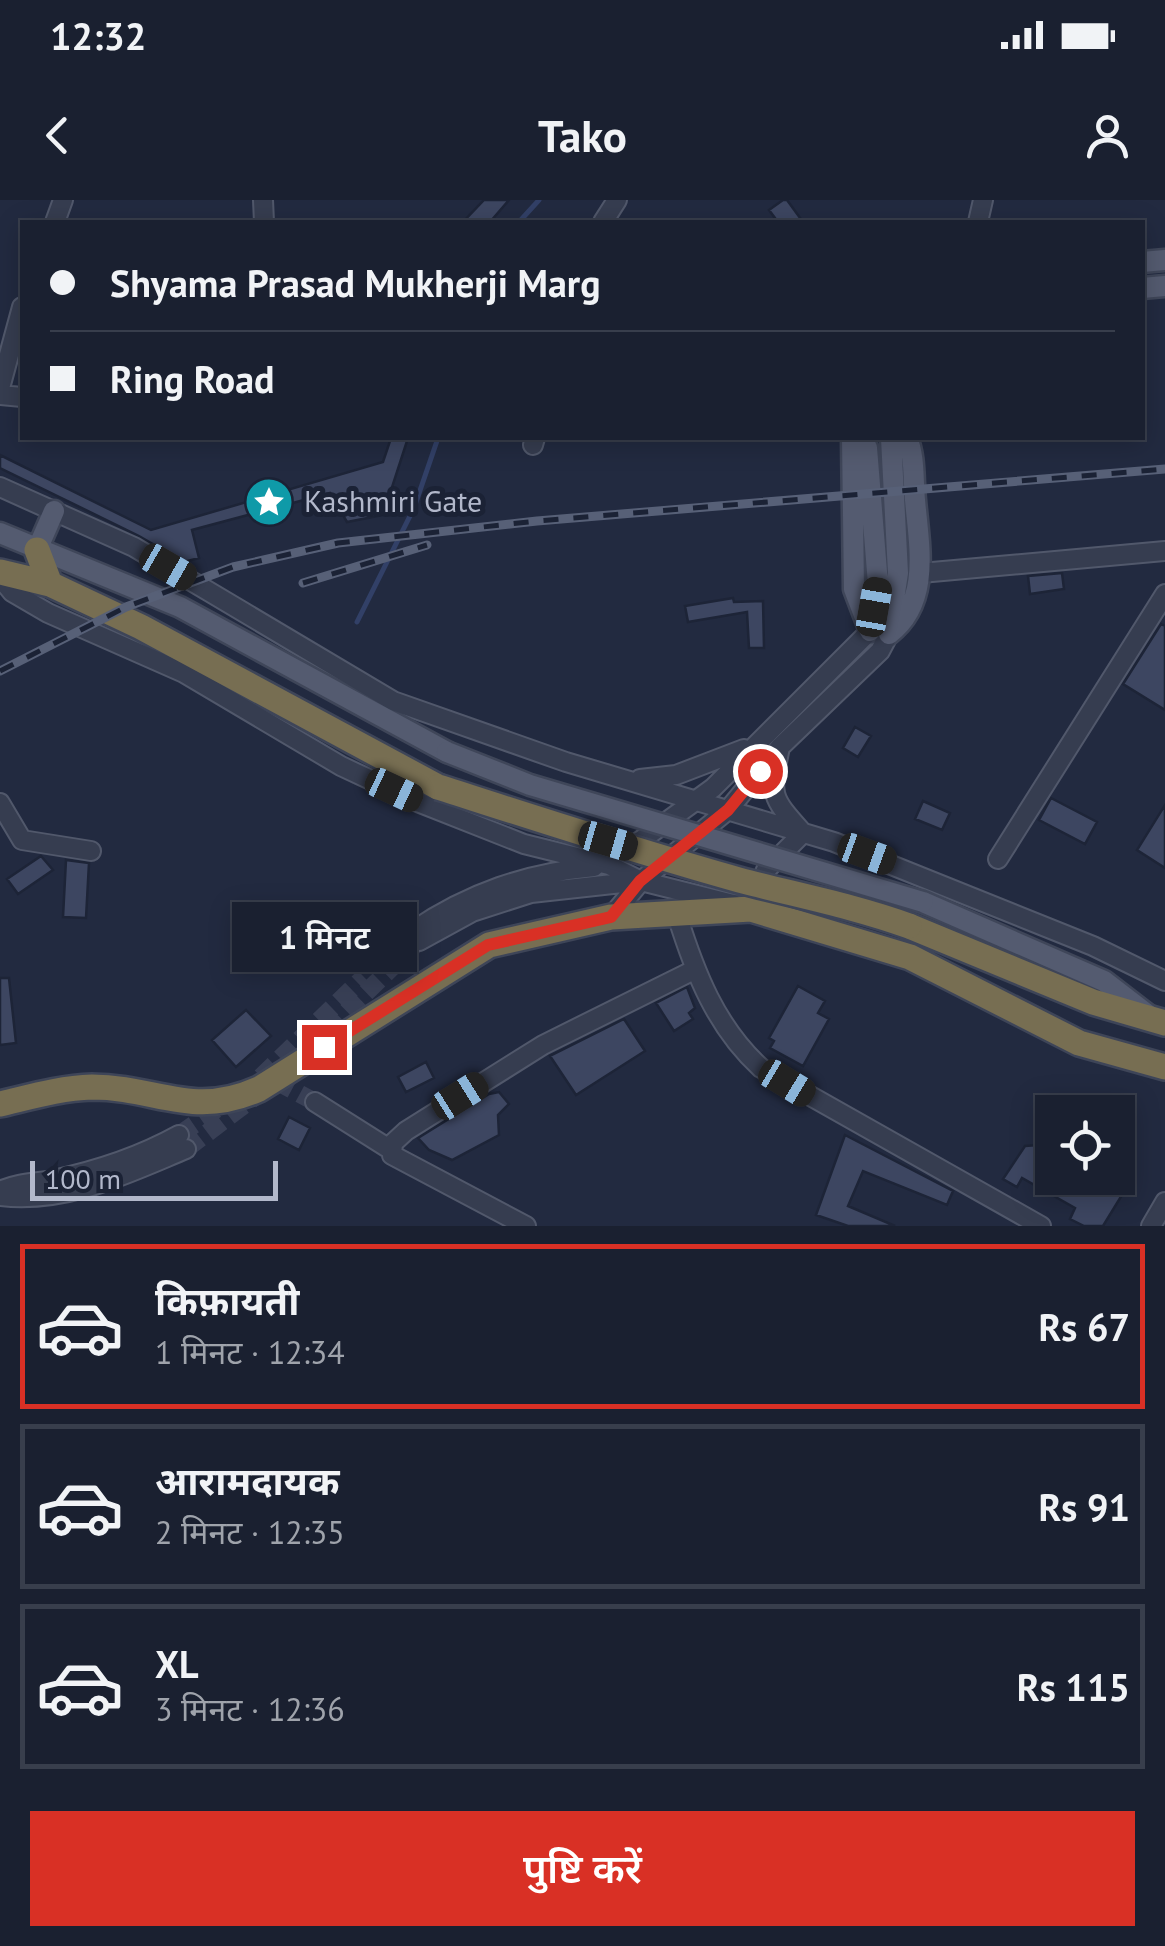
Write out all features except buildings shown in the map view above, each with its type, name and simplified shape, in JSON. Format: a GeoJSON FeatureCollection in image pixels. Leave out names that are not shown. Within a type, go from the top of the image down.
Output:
{"type":"FeatureCollection","features":[{"type":"Feature","properties":{"kind":"highway"},"geometry":{"type":"LineString","coordinates":[[37,550],[50,584]]}},
{"type":"Feature","properties":{"kind":"highway"},"geometry":{"type":"LineString","coordinates":[[0,574],[50,584],[142,627],[438,787],[742,880],[866,910],[1098,991],[1159,1021]]}},
{"type":"Feature","properties":{"kind":"highway"},"geometry":{"type":"LineString","coordinates":[[184,673],[236,680]]}},
{"type":"Feature","properties":{"kind":"highway"},"geometry":{"type":"LineString","coordinates":[[0,1104],[64,1089],[96,1087],[202,1104],[231,1102],[488,945],[611,917],[751,909],[910,957],[1079,1043],[1165,1067]]}},
{"type":"Feature","properties":{"kind":"main road"},"geometry":{"type":"LineString","coordinates":[[852,440],[854,590],[879,632]]}},
{"type":"Feature","properties":{"kind":"main road"},"geometry":{"type":"LineString","coordinates":[[863,440],[867,448],[879,632]]}},
{"type":"Feature","properties":{"kind":"main road"},"geometry":{"type":"LineString","coordinates":[[879,632],[898,573],[891,440]]}},
{"type":"Feature","properties":{"kind":"main road"},"geometry":{"type":"LineString","coordinates":[[879,632],[913,603],[921,573],[907,440]]}},
{"type":"Feature","properties":{"kind":"main road"},"geometry":{"type":"LineString","coordinates":[[37,550],[54,511]]}},
{"type":"Feature","properties":{"kind":"main road"},"geometry":{"type":"LineString","coordinates":[[0,534],[180,608],[447,752],[530,785],[923,902],[1098,991]]}},
{"type":"Feature","properties":{"kind":"street"},"geometry":{"type":"LineString","coordinates":[[0,392],[20,315]]}},
{"type":"Feature","properties":{"kind":"street"},"geometry":{"type":"LineString","coordinates":[[0,486],[134,548],[394,701],[566,762],[728,810],[933,878],[1165,981]]}},
{"type":"Feature","properties":{"kind":"street"},"geometry":{"type":"LineString","coordinates":[[921,573],[1165,551]]}},
{"type":"Feature","properties":{"kind":"street"},"geometry":{"type":"LineString","coordinates":[[0,574],[12,592],[48,613],[184,673],[341,766],[420,803],[524,844],[609,865],[640,881],[751,909],[766,870],[803,834]]}},
{"type":"Feature","properties":{"kind":"street"},"geometry":{"type":"LineString","coordinates":[[998,859],[1165,594]]}},
{"type":"Feature","properties":{"kind":"street"},"geometry":{"type":"LineString","coordinates":[[640,881],[531,893],[416,936],[444,910],[483,891],[553,870],[609,865],[713,788],[752,746],[879,632]]}},
{"type":"Feature","properties":{"kind":"street"},"geometry":{"type":"LineString","coordinates":[[611,917],[640,881],[728,810],[780,747],[880,651],[879,632]]}},
{"type":"Feature","properties":{"kind":"street"},"geometry":{"type":"LineString","coordinates":[[629,780],[676,776],[752,746]]}},
{"type":"Feature","properties":{"kind":"street"},"geometry":{"type":"LineString","coordinates":[[780,747],[772,789],[803,834]]}},
{"type":"Feature","properties":{"kind":"street"},"geometry":{"type":"LineString","coordinates":[[0,803],[22,840],[91,851]]}},
{"type":"Feature","properties":{"kind":"street"},"geometry":{"type":"LineString","coordinates":[[677,915],[694,970],[734,1043],[761,1068],[1040,1226]]}},
{"type":"Feature","properties":{"kind":"street"},"geometry":{"type":"LineString","coordinates":[[391,1150],[406,1131],[543,1045],[694,970]]}},
{"type":"Feature","properties":{"kind":"street"},"geometry":{"type":"LineString","coordinates":[[315,1102],[391,1150],[392,1155],[526,1226]]}},
{"type":"Feature","properties":{"kind":"street"},"geometry":{"type":"LineString","coordinates":[[0,1193],[53,1197],[120,1177],[182,1142]]}},
{"type":"Feature","properties":{"kind":"street"},"geometry":{"type":"LineString","coordinates":[[1151,1226],[1165,1202]]}},
{"type":"Feature","properties":{"kind":"waterway"},"geometry":{"type":"LineString","coordinates":[[521,220],[539,200]]}},
{"type":"Feature","properties":{"kind":"waterway"},"geometry":{"type":"LineString","coordinates":[[357,622],[414,508],[437,440]]}},
{"type":"Feature","properties":{"kind":"tunnel"},"geometry":{"type":"LineString","coordinates":[[308,1049],[419,941]]}},
{"type":"Feature","properties":{"kind":"tunnel"},"geometry":{"type":"LineString","coordinates":[[261,1077],[364,977]]}},
{"type":"Feature","properties":{"kind":"tunnel"},"geometry":{"type":"LineString","coordinates":[[276,1081],[315,1102]]}},
{"type":"Feature","properties":{"kind":"tunnel"},"geometry":{"type":"LineString","coordinates":[[186,1149],[256,1096]]}},
{"type":"Feature","properties":{"kind":"tunnel"},"geometry":{"type":"LineString","coordinates":[[179,1135],[228,1101]]}},
{"type":"Feature","properties":{"kind":"railway"},"geometry":{"type":"LineString","coordinates":[[0,671],[126,607],[233,567],[338,543],[537,521],[1165,469]]}},
{"type":"Feature","properties":{"kind":"railway"},"geometry":{"type":"LineString","coordinates":[[303,583],[427,545]]}},
{"type":"Feature","properties":{"kind":"place","name":"Kashmiri Gate"},"geometry":{"type":"Point","coordinates":[269,502]}},
{"type":"Feature","properties":{"kind":"route"},"geometry":{"type":"LineString","coordinates":[[324,1047],[488,945],[611,917],[640,881],[728,810],[760,771]]}}]}
